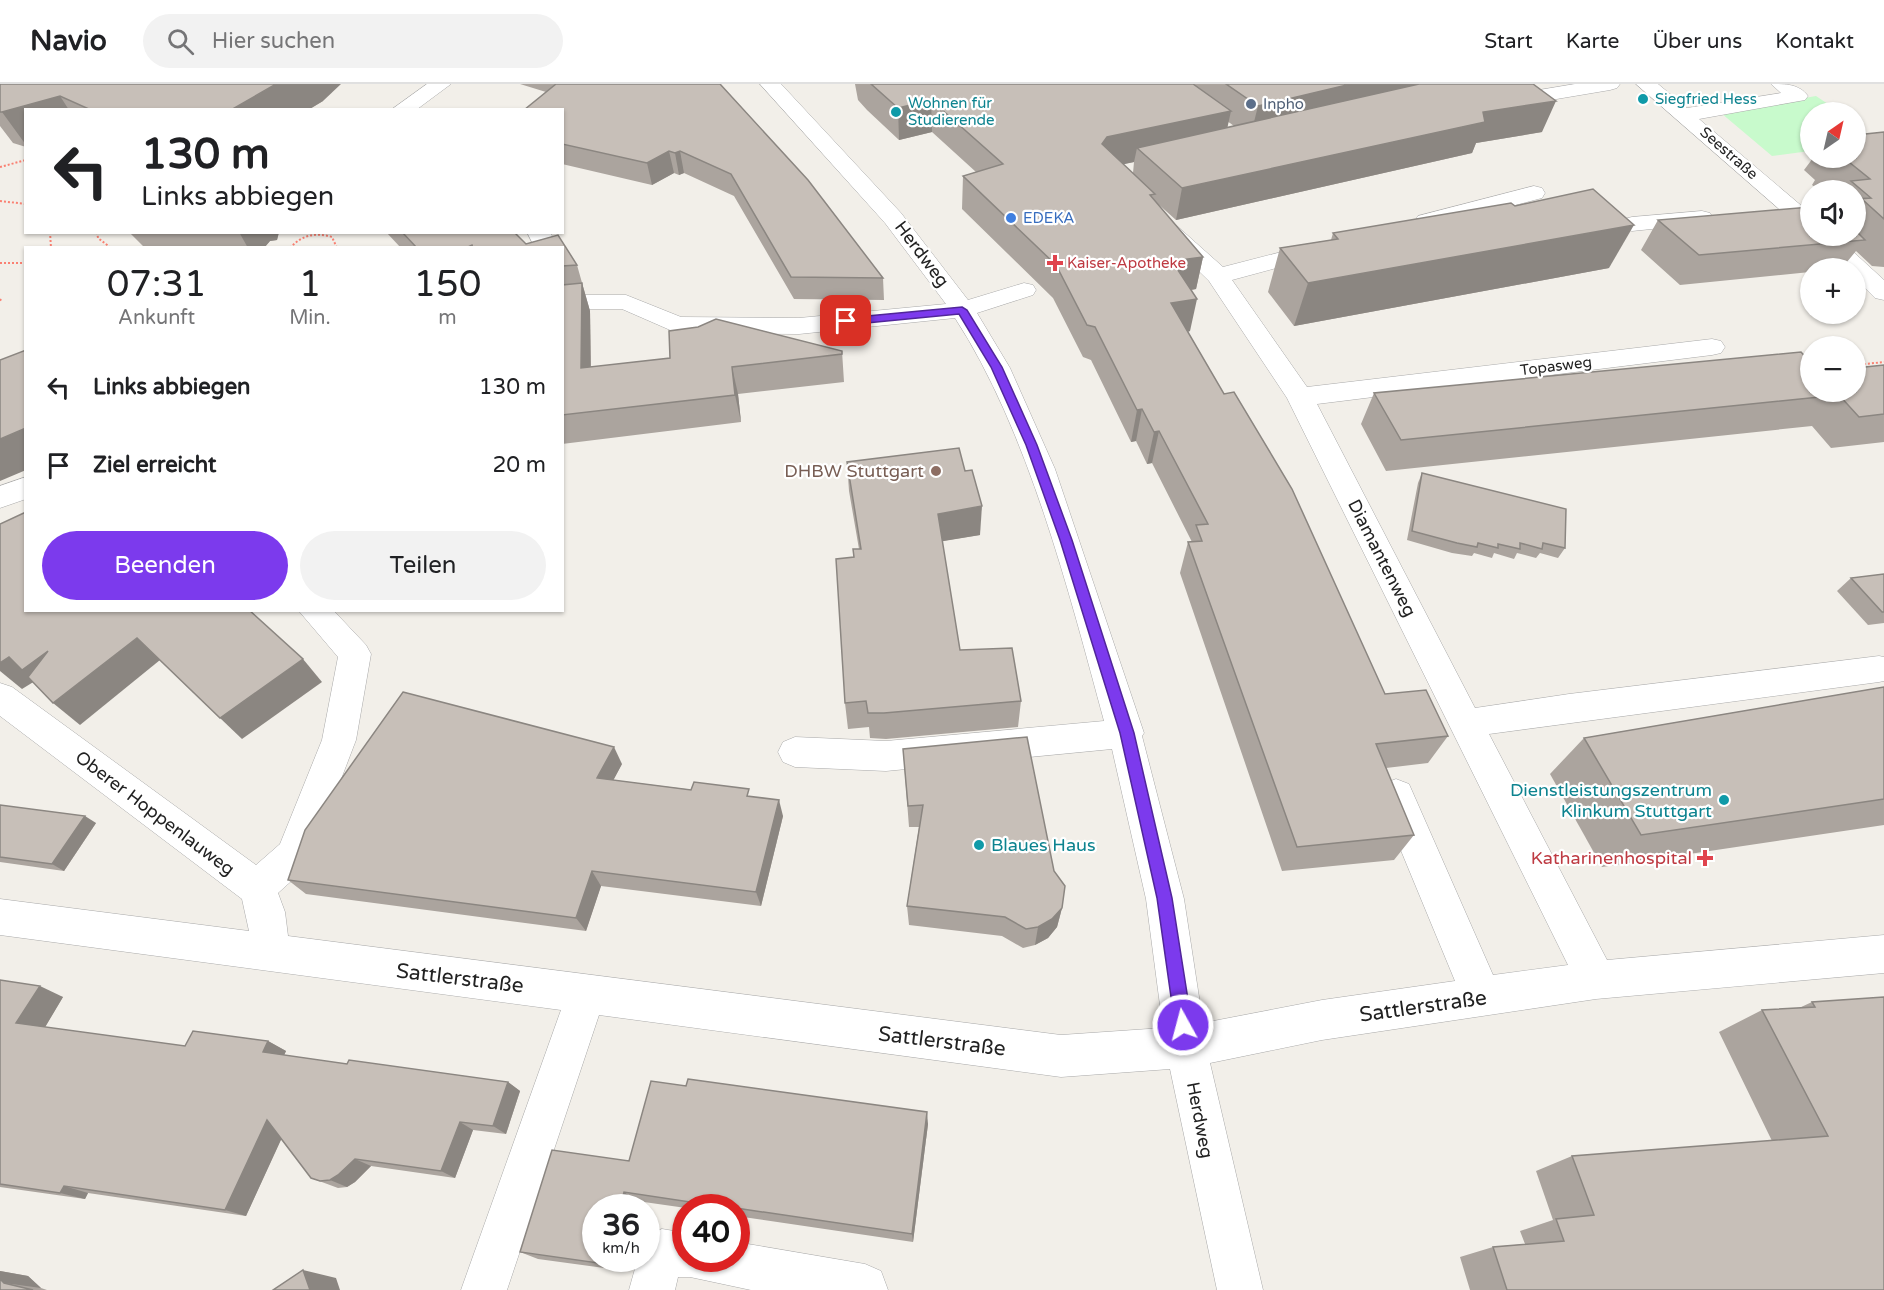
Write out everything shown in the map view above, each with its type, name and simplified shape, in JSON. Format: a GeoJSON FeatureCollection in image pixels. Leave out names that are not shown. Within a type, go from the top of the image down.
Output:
{"type":"FeatureCollection","features":[{"type":"Feature","properties":{"kind":"street"},"geometry":{"type":"LineString","coordinates":[[404,108],[441,84]]}},
{"type":"Feature","properties":{"kind":"street"},"geometry":{"type":"LineString","coordinates":[[1509,101],[1610,84]]}},
{"type":"Feature","properties":{"kind":"street","name":"Seestraße"},"geometry":{"type":"LineString","coordinates":[[1646,84],[1800,214]]}},
{"type":"Feature","properties":{"kind":"street"},"geometry":{"type":"LineString","coordinates":[[1684,114],[1798,96],[1781,84]]}},
{"type":"Feature","properties":{"kind":"street","name":"Herdweg"},"geometry":{"type":"LineString","coordinates":[[782,86],[926,256],[996,367],[1031,445],[1066,540],[1127,733],[1168,917],[1186,1047],[1208,1162],[1240,1290]]}},
{"type":"Feature","properties":{"kind":"street"},"geometry":{"type":"LineString","coordinates":[[1410,225],[1534,193]]}},
{"type":"Feature","properties":{"kind":"street"},"geometry":{"type":"LineString","coordinates":[[1760,212],[1800,216]]}},
{"type":"Feature","properties":{"kind":"street","name":"Diamantenweg"},"geometry":{"type":"LineString","coordinates":[[1152,214],[1218,276],[1300,397],[1596,980]]}},
{"type":"Feature","properties":{"kind":"street"},"geometry":{"type":"LineString","coordinates":[[1632,224],[1725,215]]}},
{"type":"Feature","properties":{"kind":"street"},"geometry":{"type":"LineString","coordinates":[[1218,276],[1342,243]]}},
{"type":"Feature","properties":{"kind":"street"},"geometry":{"type":"LineString","coordinates":[[1834,246],[1884,293]]}},
{"type":"Feature","properties":{"kind":"street"},"geometry":{"type":"LineString","coordinates":[[564,305],[579,302],[626,302],[677,325],[799,326],[962,310],[1024,290]]}},
{"type":"Feature","properties":{"kind":"street","name":"Topasweg"},"geometry":{"type":"LineString","coordinates":[[1300,397],[1712,347]]}},
{"type":"Feature","properties":{"kind":"street"},"geometry":{"type":"LineString","coordinates":[[0,498],[24,488]]}},
{"type":"Feature","properties":{"kind":"street"},"geometry":{"type":"LineString","coordinates":[[270,954],[266,912],[257,888],[294,855],[339,740],[355,654],[315,612]]}},
{"type":"Feature","properties":{"kind":"street"},"geometry":{"type":"LineString","coordinates":[[1466,724],[1512,715],[1771,685],[1879,669]]}},
{"type":"Feature","properties":{"kind":"street","name":"Oberer Hoppenlauweg"},"geometry":{"type":"LineString","coordinates":[[0,697],[257,888]]}},
{"type":"Feature","properties":{"kind":"street"},"geometry":{"type":"LineString","coordinates":[[795,752],[886,756],[1127,733]]}},
{"type":"Feature","properties":{"kind":"street"},"geometry":{"type":"LineString","coordinates":[[1394,791],[1482,998]]}},
{"type":"Feature","properties":{"kind":"street","name":"Sattlerstraße"},"geometry":{"type":"LineString","coordinates":[[0,917],[1061,1056],[1186,1047],[1323,1020],[1596,980],[1884,954]]}},
{"type":"Feature","properties":{"kind":"street"},"geometry":{"type":"LineString","coordinates":[[484,1290],[586,995]]}},
{"type":"Feature","properties":{"kind":"street"},"geometry":{"type":"LineString","coordinates":[[652,1290],[662,1252],[672,1254]]}},
{"type":"Feature","properties":{"kind":"street"},"geometry":{"type":"LineString","coordinates":[[750,1267],[865,1287],[865,1290]]}},
{"type":"Feature","properties":{"kind":"path"},"geometry":{"type":"LineString","coordinates":[[0,167],[24,161]]}},
{"type":"Feature","properties":{"kind":"path"},"geometry":{"type":"LineString","coordinates":[[0,201],[24,204]]}},
{"type":"Feature","properties":{"kind":"path"},"geometry":{"type":"LineString","coordinates":[[97,234],[98,238],[108,246]]}},
{"type":"Feature","properties":{"kind":"path"},"geometry":{"type":"LineString","coordinates":[[292,246],[297,240],[311,234]]}},
{"type":"Feature","properties":{"kind":"path"},"geometry":{"type":"LineString","coordinates":[[318,234],[332,237],[336,246]]}},
{"type":"Feature","properties":{"kind":"path"},"geometry":{"type":"LineString","coordinates":[[0,264],[24,263]]}},
{"type":"Feature","properties":{"kind":"path"},"geometry":{"type":"LineString","coordinates":[[1866,364],[1884,362]]}},
{"type":"Feature","properties":{"kind":"green space"},"geometry":{"type":"Polygon","coordinates":[[[1816,96],[1825,102],[1800,102],[1800,152],[1772,156],[1721,113],[1816,96]]]}},
{"type":"Feature","properties":{"kind":"building"},"geometry":{"type":"Polygon","coordinates":[[[0,84],[276,84],[234,108],[87,108],[60,96],[0,112],[0,84]]]}},
{"type":"Feature","properties":{"kind":"building"},"geometry":{"type":"Polygon","coordinates":[[[556,84],[720,84],[808,180],[883,278],[791,277],[731,174],[680,151],[675,153],[669,151],[647,163],[564,144],[564,108],[526,108],[556,84]]]}},
{"type":"Feature","properties":{"kind":"building"},"geometry":{"type":"Polygon","coordinates":[[[871,84],[1193,84],[1231,111],[1107,137],[1102,144],[1155,194],[1150,195],[1203,257],[1172,261],[1197,299],[1171,303],[1224,394],[1234,392],[1292,489],[1385,694],[1426,690],[1448,736],[1376,744],[1414,835],[1297,847],[1188,542],[1202,541],[1196,525],[1208,524],[1159,431],[1154,432],[1142,409],[1137,410],[1095,327],[1087,325],[1056,265],[963,176],[1003,164],[931,100],[898,108],[871,84]]]}},
{"type":"Feature","properties":{"kind":"building"},"geometry":{"type":"Polygon","coordinates":[[[1226,84],[1351,84],[1258,106],[1226,84]]]}},
{"type":"Feature","properties":{"kind":"building"},"geometry":{"type":"Polygon","coordinates":[[[1419,84],[1533,84],[1556,101],[1483,112],[1485,122],[1182,188],[1137,148],[1419,84]]]}},
{"type":"Feature","properties":{"kind":"building"},"geometry":{"type":"Polygon","coordinates":[[[1884,132],[1884,219],[1866,203],[1866,198],[1871,198],[1866,194],[1866,180],[1860,180],[1870,179],[1856,168],[1866,168],[1866,134],[1884,132]]]}},
{"type":"Feature","properties":{"kind":"building"},"geometry":{"type":"Polygon","coordinates":[[[1593,189],[1634,225],[1308,283],[1280,248],[1338,239],[1333,233],[1511,203],[1515,206],[1593,189]]]}},
{"type":"Feature","properties":{"kind":"building"},"geometry":{"type":"Polygon","coordinates":[[[1800,208],[1800,246],[1699,255],[1658,220],[1800,208]]]}},
{"type":"Feature","properties":{"kind":"building"},"geometry":{"type":"Polygon","coordinates":[[[404,234],[516,234],[526,244],[558,235],[577,265],[564,266],[564,246],[415,246],[404,234]]]}},
{"type":"Feature","properties":{"kind":"building"},"geometry":{"type":"Polygon","coordinates":[[[582,283],[581,368],[670,358],[669,331],[698,327],[716,319],[842,351],[842,354],[732,367],[735,395],[564,415],[564,285],[582,283]]]}},
{"type":"Feature","properties":{"kind":"building"},"geometry":{"type":"Polygon","coordinates":[[[24,351],[24,429],[0,439],[0,360],[24,351]]]}},
{"type":"Feature","properties":{"kind":"building"},"geometry":{"type":"Polygon","coordinates":[[[1800,352],[1800,399],[1401,440],[1374,393],[1800,352]]]}},
{"type":"Feature","properties":{"kind":"building"},"geometry":{"type":"Polygon","coordinates":[[[1884,365],[1884,414],[1859,417],[1845,402],[1866,402],[1866,367],[1884,365]]]}},
{"type":"Feature","properties":{"kind":"building"},"geometry":{"type":"Polygon","coordinates":[[[959,448],[965,471],[972,470],[982,506],[938,514],[960,650],[1012,648],[1021,701],[868,713],[866,701],[845,703],[836,559],[854,557],[853,549],[861,549],[847,462],[959,448]]]}},
{"type":"Feature","properties":{"kind":"building"},"geometry":{"type":"Polygon","coordinates":[[[1422,473],[1566,509],[1565,548],[1543,543],[1542,549],[1520,543],[1520,549],[1498,544],[1498,548],[1478,543],[1477,547],[1412,531],[1422,473]]]}},
{"type":"Feature","properties":{"kind":"building"},"geometry":{"type":"Polygon","coordinates":[[[24,513],[24,612],[251,612],[303,659],[220,718],[137,638],[53,703],[28,677],[48,651],[22,670],[9,657],[0,663],[0,524],[24,513]]]}},
{"type":"Feature","properties":{"kind":"building"},"geometry":{"type":"Polygon","coordinates":[[[1884,574],[1884,612],[1882,612],[1851,578],[1884,574]]]}},
{"type":"Feature","properties":{"kind":"building","name":"Dienstleistungszentrum Klinkum Stuttgart"},"geometry":{"type":"Polygon","coordinates":[[[1884,687],[1884,799],[1641,835],[1584,738],[1884,687]]]}},
{"type":"Feature","properties":{"kind":"building"},"geometry":{"type":"Polygon","coordinates":[[[403,692],[614,747],[597,778],[691,790],[694,782],[749,789],[747,796],[779,800],[756,892],[592,871],[576,918],[288,880],[305,830],[403,692]]]}},
{"type":"Feature","properties":{"kind":"building","name":"Blaues Haus"},"geometry":{"type":"Polygon","coordinates":[[[1027,737],[1054,871],[1065,886],[1062,908],[1052,919],[1038,927],[1026,929],[1005,917],[907,906],[923,805],[908,806],[903,749],[1027,737]]]}},
{"type":"Feature","properties":{"kind":"building"},"geometry":{"type":"Polygon","coordinates":[[[0,805],[85,816],[52,864],[0,857],[0,805]]]}},
{"type":"Feature","properties":{"kind":"building"},"geometry":{"type":"Polygon","coordinates":[[[0,980],[40,986],[16,1023],[185,1046],[193,1031],[268,1041],[263,1052],[347,1064],[349,1060],[508,1082],[493,1126],[460,1122],[441,1171],[355,1159],[338,1175],[330,1180],[320,1181],[311,1178],[267,1120],[225,1210],[64,1186],[60,1193],[0,1184],[0,980]]]}},
{"type":"Feature","properties":{"kind":"building"},"geometry":{"type":"Polygon","coordinates":[[[1884,997],[1884,1290],[1507,1290],[1493,1247],[1564,1241],[1556,1219],[1594,1215],[1572,1156],[1828,1136],[1762,1010],[1815,1007],[1812,1002],[1884,997]]]}},
{"type":"Feature","properties":{"kind":"building"},"geometry":{"type":"Polygon","coordinates":[[[688,1079],[927,1112],[912,1234],[750,1210],[750,1194],[672,1194],[672,1199],[660,1197],[660,1194],[624,1192],[624,1194],[582,1194],[582,1261],[520,1252],[552,1150],[629,1161],[651,1081],[686,1086],[688,1079]]]}},
{"type":"Feature","properties":{"kind":"building"},"geometry":{"type":"Polygon","coordinates":[[[303,1270],[310,1290],[273,1290],[303,1270]]]}},
{"type":"Feature","properties":{"kind":"building"},"geometry":{"type":"Polygon","coordinates":[[[0,1279],[4,1283],[33,1290],[0,1290],[0,1279]]]}},
{"type":"Feature","properties":{"kind":"place","name":"Siegfried Hess"},"geometry":{"type":"Point","coordinates":[1643,99]}},
{"type":"Feature","properties":{"kind":"place","name":"Inpho"},"geometry":{"type":"Point","coordinates":[1251,104]}},
{"type":"Feature","properties":{"kind":"place","name":"Wohnen für Studierende"},"geometry":{"type":"Point","coordinates":[896,112]}},
{"type":"Feature","properties":{"kind":"place","name":"EDEKA"},"geometry":{"type":"Point","coordinates":[1011,218]}},
{"type":"Feature","properties":{"kind":"place","name":"Kaiser-Apotheke"},"geometry":{"type":"Point","coordinates":[1055,263]}},
{"type":"Feature","properties":{"kind":"place","name":"DHBW Stuttgart"},"geometry":{"type":"Point","coordinates":[936,471]}},
{"type":"Feature","properties":{"kind":"place","name":"Dienstleistungszentrum Klinkum Stuttgart"},"geometry":{"type":"Point","coordinates":[1724,800]}},
{"type":"Feature","properties":{"kind":"place","name":"Blaues Haus"},"geometry":{"type":"Point","coordinates":[979,845]}},
{"type":"Feature","properties":{"kind":"place","name":"Katharinenhospital"},"geometry":{"type":"Point","coordinates":[1705,858]}},
{"type":"Feature","properties":{"kind":"route"},"geometry":{"type":"LineString","coordinates":[[846,321],[962,310],[996,367],[1031,445],[1066,540],[1127,733],[1172,936],[1183,1025]]}}]}
